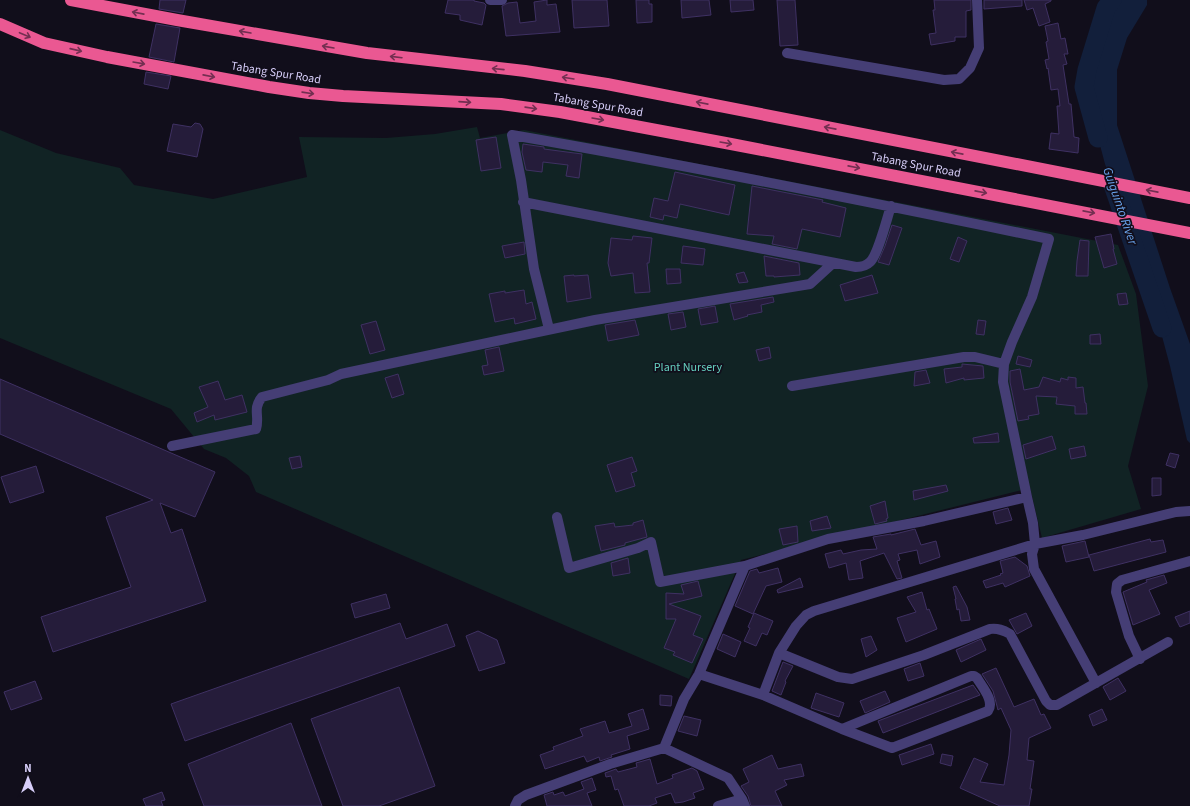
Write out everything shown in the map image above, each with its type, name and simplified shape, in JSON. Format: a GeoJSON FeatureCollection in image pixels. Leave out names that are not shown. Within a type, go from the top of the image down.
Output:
{"type":"FeatureCollection","features":[{"type":"Feature","properties":{"kind":"highway","name":"Tabang Spur Road"},"geometry":{"type":"LineString","coordinates":[[71,0],[367,53],[525,71],[607,84],[1190,198]]}},
{"type":"Feature","properties":{"kind":"highway","name":"Tabang Spur Road"},"geometry":{"type":"LineString","coordinates":[[0,24],[44,43],[107,57],[269,87],[343,96],[501,104],[560,112],[1190,232]]}},
{"type":"Feature","properties":{"kind":"street"},"geometry":{"type":"LineString","coordinates":[[788,53],[944,80],[959,79],[970,68],[979,48],[977,0]]}},
{"type":"Feature","properties":{"kind":"street"},"geometry":{"type":"LineString","coordinates":[[549,330],[534,269],[523,202],[521,180],[512,135],[632,156],[891,206],[1048,239],[1032,297],[1004,364],[1003,388],[1033,522],[1035,544],[1032,554],[1034,569],[1096,682]]}},
{"type":"Feature","properties":{"kind":"street"},"geometry":{"type":"LineString","coordinates":[[523,202],[856,268],[865,266],[871,262],[881,238],[891,206]]}},
{"type":"Feature","properties":{"kind":"street"},"geometry":{"type":"LineString","coordinates":[[172,446],[256,429],[258,422],[256,411],[257,403],[262,397],[328,380],[341,374],[595,320],[810,284],[833,263]]}},
{"type":"Feature","properties":{"kind":"street"},"geometry":{"type":"LineString","coordinates":[[792,386],[964,357],[976,357],[1004,364]]}},
{"type":"Feature","properties":{"kind":"street"},"geometry":{"type":"LineString","coordinates":[[557,517],[569,568],[638,548],[651,542],[660,582],[745,566],[828,539],[924,522],[1027,497]]}},
{"type":"Feature","properties":{"kind":"street"},"geometry":{"type":"LineString","coordinates":[[763,695],[779,654],[796,626],[806,616],[814,611],[1035,544],[1083,535],[1176,512],[1190,511]]}},
{"type":"Feature","properties":{"kind":"street"},"geometry":{"type":"LineString","coordinates":[[1140,659],[1129,636],[1116,592],[1117,584],[1122,580],[1190,561]]}},
{"type":"Feature","properties":{"kind":"street"},"geometry":{"type":"LineString","coordinates":[[664,748],[684,699],[699,674],[745,566]]}},
{"type":"Feature","properties":{"kind":"street"},"geometry":{"type":"LineString","coordinates":[[779,654],[838,677],[852,679],[924,655],[990,629],[1003,630],[1010,634],[1046,701],[1050,705],[1057,705],[1168,642]]}},
{"type":"Feature","properties":{"kind":"street"},"geometry":{"type":"LineString","coordinates":[[699,674],[763,695],[842,729],[892,748],[988,711],[991,707],[990,702],[977,678],[970,676],[842,729]]}},
{"type":"Feature","properties":{"kind":"street"},"geometry":{"type":"LineString","coordinates":[[515,806],[518,800],[526,795],[610,764],[664,748],[728,778],[743,802],[718,806]]}},
{"type":"Feature","properties":{"kind":"green space","name":"Plant Nursery"},"geometry":{"type":"Polygon","coordinates":[[[477,127],[480,138],[524,130],[1118,245],[1136,294],[1148,386],[1128,466],[1141,509],[1042,538],[1030,488],[741,560],[689,679],[256,492],[249,476],[226,458],[204,449],[171,409],[0,338],[0,130],[56,153],[120,168],[134,185],[213,199],[307,177],[299,137],[386,138],[435,134],[477,127]]]}},
{"type":"Feature","properties":{"kind":"water"},"geometry":{"type":"Polygon","coordinates":[[[1118,0],[1147,0],[1147,5],[1127,38],[1117,70],[1117,125],[1170,288],[1190,344],[1190,443],[1187,440],[1170,366],[1148,284],[1105,164],[1092,115],[1090,78],[1096,39],[1118,0]]]}},
{"type":"Feature","properties":{"kind":"building"},"geometry":{"type":"Polygon","coordinates":[[[160,0],[186,0],[183,13],[159,9],[160,0]]]}},
{"type":"Feature","properties":{"kind":"building"},"geometry":{"type":"Polygon","coordinates":[[[448,0],[474,0],[484,3],[486,5],[482,25],[460,20],[460,15],[445,13],[448,0]]]}},
{"type":"Feature","properties":{"kind":"building"},"geometry":{"type":"Polygon","coordinates":[[[547,0],[547,5],[556,4],[560,32],[506,36],[502,6],[508,3],[517,2],[520,23],[536,21],[534,2],[547,0]]]}},
{"type":"Feature","properties":{"kind":"building"},"geometry":{"type":"Polygon","coordinates":[[[572,0],[607,0],[609,26],[574,28],[572,0]]]}},
{"type":"Feature","properties":{"kind":"building"},"geometry":{"type":"Polygon","coordinates":[[[636,0],[649,0],[649,4],[652,4],[652,22],[637,23],[636,0]]]}},
{"type":"Feature","properties":{"kind":"building"},"geometry":{"type":"Polygon","coordinates":[[[681,0],[709,0],[711,15],[682,18],[681,0]]]}},
{"type":"Feature","properties":{"kind":"building"},"geometry":{"type":"Polygon","coordinates":[[[730,0],[753,0],[754,10],[731,12],[730,0]]]}},
{"type":"Feature","properties":{"kind":"building"},"geometry":{"type":"Polygon","coordinates":[[[777,0],[795,0],[798,45],[780,46],[777,0]]]}},
{"type":"Feature","properties":{"kind":"building"},"geometry":{"type":"Polygon","coordinates":[[[934,0],[971,0],[971,10],[966,11],[966,37],[955,37],[955,41],[931,45],[929,34],[936,33],[933,10],[935,10],[934,0]]]}},
{"type":"Feature","properties":{"kind":"building"},"geometry":{"type":"Polygon","coordinates":[[[984,0],[1022,0],[1022,6],[984,9],[984,0]]]}},
{"type":"Feature","properties":{"kind":"building"},"geometry":{"type":"Polygon","coordinates":[[[1024,0],[1051,0],[1045,4],[1050,22],[1039,26],[1033,8],[1027,10],[1024,0]]]}},
{"type":"Feature","properties":{"kind":"building"},"geometry":{"type":"Polygon","coordinates":[[[1058,23],[1061,39],[1065,38],[1068,54],[1064,54],[1067,64],[1063,65],[1069,104],[1071,104],[1074,137],[1079,138],[1078,153],[1049,149],[1051,133],[1059,134],[1057,106],[1060,106],[1058,89],[1051,90],[1048,68],[1047,69],[1045,60],[1049,59],[1045,26],[1058,23]]]}},
{"type":"Feature","properties":{"kind":"building"},"geometry":{"type":"Polygon","coordinates":[[[156,24],[180,28],[174,62],[149,57],[156,24]]]}},
{"type":"Feature","properties":{"kind":"building"},"geometry":{"type":"Polygon","coordinates":[[[146,72],[171,76],[168,89],[144,84],[146,72]]]}},
{"type":"Feature","properties":{"kind":"building"},"geometry":{"type":"Polygon","coordinates":[[[195,123],[200,124],[203,129],[197,157],[167,151],[173,124],[191,127],[195,123]]]}},
{"type":"Feature","properties":{"kind":"building"},"geometry":{"type":"Polygon","coordinates":[[[496,137],[501,168],[481,171],[476,140],[496,137]]]}},
{"type":"Feature","properties":{"kind":"building"},"geometry":{"type":"Polygon","coordinates":[[[523,144],[544,147],[544,149],[582,154],[579,178],[566,176],[568,165],[543,162],[542,172],[526,170],[522,152],[523,144]]]}},
{"type":"Feature","properties":{"kind":"building"},"geometry":{"type":"Polygon","coordinates":[[[675,172],[735,185],[729,215],[680,204],[677,218],[664,215],[663,220],[650,217],[654,198],[668,201],[675,172]]]}},
{"type":"Feature","properties":{"kind":"building"},"geometry":{"type":"Polygon","coordinates":[[[752,186],[823,200],[822,202],[846,208],[840,237],[802,229],[797,249],[772,244],[774,236],[747,234],[752,186]]]}},
{"type":"Feature","properties":{"kind":"building"},"geometry":{"type":"Polygon","coordinates":[[[892,225],[902,228],[889,265],[878,262],[892,225]]]}},
{"type":"Feature","properties":{"kind":"building"},"geometry":{"type":"Polygon","coordinates":[[[1111,234],[1117,264],[1104,268],[1095,237],[1111,234]]]}},
{"type":"Feature","properties":{"kind":"building"},"geometry":{"type":"Polygon","coordinates":[[[633,236],[652,238],[649,263],[647,263],[650,292],[635,293],[633,273],[611,276],[608,263],[611,238],[632,240],[633,236]]]}},
{"type":"Feature","properties":{"kind":"building"},"geometry":{"type":"Polygon","coordinates":[[[958,237],[967,241],[959,262],[950,259],[958,237]]]}},
{"type":"Feature","properties":{"kind":"building"},"geometry":{"type":"Polygon","coordinates":[[[1080,240],[1089,241],[1088,276],[1076,276],[1080,240]]]}},
{"type":"Feature","properties":{"kind":"building"},"geometry":{"type":"Polygon","coordinates":[[[524,242],[525,254],[505,258],[502,246],[524,242]]]}},
{"type":"Feature","properties":{"kind":"building"},"geometry":{"type":"Polygon","coordinates":[[[683,246],[705,249],[703,265],[681,263],[683,246]]]}},
{"type":"Feature","properties":{"kind":"building"},"geometry":{"type":"Polygon","coordinates":[[[764,256],[799,263],[800,275],[774,277],[766,276],[764,256]]]}},
{"type":"Feature","properties":{"kind":"building"},"geometry":{"type":"Polygon","coordinates":[[[666,269],[680,269],[681,283],[667,284],[666,269]]]}},
{"type":"Feature","properties":{"kind":"building"},"geometry":{"type":"Polygon","coordinates":[[[744,272],[748,282],[739,283],[736,274],[744,272]]]}},
{"type":"Feature","properties":{"kind":"building"},"geometry":{"type":"Polygon","coordinates":[[[588,275],[591,298],[567,302],[564,276],[588,275]]]}},
{"type":"Feature","properties":{"kind":"building"},"geometry":{"type":"Polygon","coordinates":[[[872,275],[878,293],[845,301],[840,285],[872,275]]]}},
{"type":"Feature","properties":{"kind":"building"},"geometry":{"type":"Polygon","coordinates":[[[524,290],[526,304],[532,302],[536,319],[515,324],[514,318],[495,322],[489,294],[524,290]]]}},
{"type":"Feature","properties":{"kind":"building"},"geometry":{"type":"Polygon","coordinates":[[[1126,293],[1128,304],[1119,305],[1117,294],[1126,293]]]}},
{"type":"Feature","properties":{"kind":"building"},"geometry":{"type":"Polygon","coordinates":[[[773,297],[774,302],[761,305],[762,312],[747,315],[748,316],[734,320],[730,304],[773,297]]]}},
{"type":"Feature","properties":{"kind":"building"},"geometry":{"type":"Polygon","coordinates":[[[715,306],[718,322],[701,325],[698,309],[715,306]]]}},
{"type":"Feature","properties":{"kind":"building"},"geometry":{"type":"Polygon","coordinates":[[[683,312],[686,327],[671,330],[668,314],[683,312]]]}},
{"type":"Feature","properties":{"kind":"building"},"geometry":{"type":"Polygon","coordinates":[[[635,320],[639,335],[608,341],[605,325],[635,320]]]}},
{"type":"Feature","properties":{"kind":"building"},"geometry":{"type":"Polygon","coordinates":[[[978,320],[986,321],[984,335],[976,334],[978,320]]]}},
{"type":"Feature","properties":{"kind":"building"},"geometry":{"type":"Polygon","coordinates":[[[376,321],[385,350],[370,354],[361,325],[376,321]]]}},
{"type":"Feature","properties":{"kind":"building"},"geometry":{"type":"Polygon","coordinates":[[[1100,334],[1101,344],[1090,344],[1090,335],[1100,334]]]}},
{"type":"Feature","properties":{"kind":"building"},"geometry":{"type":"Polygon","coordinates":[[[499,347],[504,371],[484,375],[482,366],[488,365],[485,350],[499,347]]]}},
{"type":"Feature","properties":{"kind":"building"},"geometry":{"type":"Polygon","coordinates":[[[769,347],[771,358],[759,361],[756,350],[769,347]]]}},
{"type":"Feature","properties":{"kind":"building"},"geometry":{"type":"Polygon","coordinates":[[[1018,356],[1032,360],[1030,367],[1016,364],[1018,356]]]}},
{"type":"Feature","properties":{"kind":"building"},"geometry":{"type":"Polygon","coordinates":[[[962,364],[983,366],[984,378],[964,380],[964,378],[946,383],[944,369],[962,367],[962,364]]]}},
{"type":"Feature","properties":{"kind":"building"},"geometry":{"type":"Polygon","coordinates":[[[1020,369],[1024,390],[1039,387],[1043,377],[1060,382],[1061,378],[1068,380],[1068,377],[1076,378],[1076,388],[1083,387],[1087,414],[1075,414],[1075,406],[1056,404],[1057,397],[1036,396],[1039,414],[1028,416],[1029,419],[1018,421],[1010,382],[1010,371],[1020,369]]]}},
{"type":"Feature","properties":{"kind":"building"},"geometry":{"type":"Polygon","coordinates":[[[926,370],[930,383],[914,386],[915,372],[926,370]]]}},
{"type":"Feature","properties":{"kind":"building"},"geometry":{"type":"Polygon","coordinates":[[[398,374],[404,394],[392,398],[385,378],[398,374]]]}},
{"type":"Feature","properties":{"kind":"building"},"geometry":{"type":"Polygon","coordinates":[[[0,379],[215,472],[195,517],[160,503],[171,533],[182,529],[206,601],[53,652],[41,617],[131,587],[106,517],[153,500],[0,434],[0,379]]]}},
{"type":"Feature","properties":{"kind":"building"},"geometry":{"type":"Polygon","coordinates":[[[218,381],[225,400],[242,395],[247,412],[215,420],[214,415],[197,422],[194,413],[208,407],[199,387],[218,381]]]}},
{"type":"Feature","properties":{"kind":"building"},"geometry":{"type":"Polygon","coordinates":[[[998,433],[999,442],[974,443],[973,438],[998,433]]]}},
{"type":"Feature","properties":{"kind":"building"},"geometry":{"type":"Polygon","coordinates":[[[1052,436],[1056,449],[1026,459],[1023,445],[1052,436]]]}},
{"type":"Feature","properties":{"kind":"building"},"geometry":{"type":"Polygon","coordinates":[[[1084,446],[1086,456],[1071,459],[1069,449],[1084,446]]]}},
{"type":"Feature","properties":{"kind":"building"},"geometry":{"type":"Polygon","coordinates":[[[1170,453],[1179,455],[1175,468],[1166,465],[1170,453]]]}},
{"type":"Feature","properties":{"kind":"building"},"geometry":{"type":"Polygon","coordinates":[[[300,456],[302,467],[292,469],[289,458],[300,456]]]}},
{"type":"Feature","properties":{"kind":"building"},"geometry":{"type":"Polygon","coordinates":[[[632,457],[637,471],[631,473],[635,486],[616,492],[607,465],[632,457]]]}},
{"type":"Feature","properties":{"kind":"building"},"geometry":{"type":"Polygon","coordinates":[[[36,466],[44,492],[10,503],[1,477],[36,466]]]}},
{"type":"Feature","properties":{"kind":"building"},"geometry":{"type":"Polygon","coordinates":[[[1152,478],[1161,478],[1161,495],[1152,496],[1152,478]]]}},
{"type":"Feature","properties":{"kind":"building"},"geometry":{"type":"Polygon","coordinates":[[[946,485],[948,491],[914,500],[913,491],[946,485]]]}},
{"type":"Feature","properties":{"kind":"building"},"geometry":{"type":"Polygon","coordinates":[[[885,501],[888,518],[886,519],[887,521],[875,524],[870,506],[885,501]]]}},
{"type":"Feature","properties":{"kind":"building"},"geometry":{"type":"Polygon","coordinates":[[[1008,508],[1012,520],[996,524],[993,512],[1008,508]]]}},
{"type":"Feature","properties":{"kind":"building"},"geometry":{"type":"Polygon","coordinates":[[[827,516],[831,528],[812,531],[810,521],[827,516]]]}},
{"type":"Feature","properties":{"kind":"building"},"geometry":{"type":"Polygon","coordinates":[[[643,520],[647,537],[625,543],[625,545],[601,551],[595,526],[614,523],[615,527],[633,525],[633,523],[643,520]]]}},
{"type":"Feature","properties":{"kind":"building"},"geometry":{"type":"Polygon","coordinates":[[[797,526],[798,542],[783,545],[779,529],[797,526]]]}},
{"type":"Feature","properties":{"kind":"building"},"geometry":{"type":"Polygon","coordinates":[[[915,529],[921,545],[936,541],[940,557],[920,564],[917,550],[898,554],[900,560],[897,561],[902,578],[897,579],[884,553],[860,561],[863,578],[849,580],[846,563],[829,568],[825,554],[841,550],[843,554],[861,550],[877,549],[873,537],[891,535],[915,529]]]}},
{"type":"Feature","properties":{"kind":"building"},"geometry":{"type":"Polygon","coordinates":[[[1150,539],[1151,542],[1163,540],[1166,552],[1094,571],[1089,555],[1150,539]]]}},
{"type":"Feature","properties":{"kind":"building"},"geometry":{"type":"Polygon","coordinates":[[[1085,541],[1089,557],[1066,562],[1062,546],[1085,541]]]}},
{"type":"Feature","properties":{"kind":"building"},"geometry":{"type":"Polygon","coordinates":[[[1015,557],[1027,566],[1030,576],[1005,587],[1003,583],[986,588],[983,581],[1003,573],[1000,561],[1015,557]]]}},
{"type":"Feature","properties":{"kind":"building"},"geometry":{"type":"Polygon","coordinates":[[[628,558],[630,573],[613,576],[611,563],[628,558]]]}},
{"type":"Feature","properties":{"kind":"building"},"geometry":{"type":"Polygon","coordinates":[[[778,568],[782,582],[766,586],[753,614],[735,606],[750,571],[757,569],[759,573],[778,568]]]}},
{"type":"Feature","properties":{"kind":"building"},"geometry":{"type":"Polygon","coordinates":[[[1164,575],[1167,583],[1149,590],[1160,614],[1133,625],[1123,592],[1147,582],[1146,580],[1164,575]]]}},
{"type":"Feature","properties":{"kind":"building"},"geometry":{"type":"Polygon","coordinates":[[[800,578],[803,587],[778,593],[777,590],[800,578]]]}},
{"type":"Feature","properties":{"kind":"building"},"geometry":{"type":"Polygon","coordinates":[[[698,581],[702,596],[669,604],[701,616],[693,635],[703,639],[692,663],[673,655],[675,652],[664,648],[676,619],[666,619],[666,593],[684,594],[681,585],[698,581]]]}},
{"type":"Feature","properties":{"kind":"building"},"geometry":{"type":"Polygon","coordinates":[[[956,586],[967,607],[970,620],[961,621],[959,609],[957,610],[953,587],[956,586]]]}},
{"type":"Feature","properties":{"kind":"building"},"geometry":{"type":"Polygon","coordinates":[[[922,592],[927,610],[929,609],[937,629],[906,642],[897,618],[916,612],[907,597],[922,592]]]}},
{"type":"Feature","properties":{"kind":"building"},"geometry":{"type":"Polygon","coordinates":[[[386,594],[390,608],[355,618],[351,604],[386,594]]]}},
{"type":"Feature","properties":{"kind":"building"},"geometry":{"type":"Polygon","coordinates":[[[1190,611],[1190,623],[1180,627],[1175,617],[1190,611]]]}},
{"type":"Feature","properties":{"kind":"building"},"geometry":{"type":"Polygon","coordinates":[[[754,613],[773,621],[767,635],[762,633],[756,646],[744,641],[750,628],[748,627],[754,613]]]}},
{"type":"Feature","properties":{"kind":"building"},"geometry":{"type":"Polygon","coordinates":[[[1026,613],[1032,626],[1017,634],[1009,620],[1026,613]]]}},
{"type":"Feature","properties":{"kind":"building"},"geometry":{"type":"Polygon","coordinates":[[[400,623],[406,639],[447,624],[455,646],[185,741],[171,704],[400,623]]]}},
{"type":"Feature","properties":{"kind":"building"},"geometry":{"type":"Polygon","coordinates":[[[478,631],[497,640],[505,663],[479,671],[466,636],[478,631]]]}},
{"type":"Feature","properties":{"kind":"building"},"geometry":{"type":"Polygon","coordinates":[[[723,634],[741,642],[735,657],[717,649],[723,634]]]}},
{"type":"Feature","properties":{"kind":"building"},"geometry":{"type":"Polygon","coordinates":[[[871,636],[877,650],[866,657],[861,639],[871,636]]]}},
{"type":"Feature","properties":{"kind":"building"},"geometry":{"type":"Polygon","coordinates":[[[981,639],[986,650],[961,662],[956,650],[981,639]]]}},
{"type":"Feature","properties":{"kind":"building"},"geometry":{"type":"Polygon","coordinates":[[[783,662],[793,666],[785,681],[786,682],[781,695],[772,691],[783,662]]]}},
{"type":"Feature","properties":{"kind":"building"},"geometry":{"type":"Polygon","coordinates":[[[920,663],[924,676],[908,681],[904,669],[920,663]]]}},
{"type":"Feature","properties":{"kind":"building"},"geometry":{"type":"Polygon","coordinates":[[[996,668],[1014,707],[1034,699],[1041,715],[1044,714],[1051,728],[1029,738],[1027,760],[1034,761],[1029,806],[1000,806],[960,788],[974,758],[988,764],[980,782],[1004,785],[1011,730],[1001,708],[998,710],[993,691],[982,674],[996,668]]]}},
{"type":"Feature","properties":{"kind":"building"},"geometry":{"type":"Polygon","coordinates":[[[1118,678],[1126,691],[1110,700],[1103,687],[1118,678]]]}},
{"type":"Feature","properties":{"kind":"building"},"geometry":{"type":"Polygon","coordinates":[[[35,681],[42,699],[11,710],[4,692],[35,681]]]}},
{"type":"Feature","properties":{"kind":"building"},"geometry":{"type":"Polygon","coordinates":[[[973,685],[980,695],[883,733],[878,721],[973,685]]]}},
{"type":"Feature","properties":{"kind":"building"},"geometry":{"type":"Polygon","coordinates":[[[399,687],[435,786],[379,806],[343,806],[311,719],[399,687]]]}},
{"type":"Feature","properties":{"kind":"building"},"geometry":{"type":"Polygon","coordinates":[[[885,691],[890,702],[865,713],[860,701],[885,691]]]}},
{"type":"Feature","properties":{"kind":"building"},"geometry":{"type":"Polygon","coordinates":[[[816,693],[844,703],[839,717],[811,708],[816,693]]]}},
{"type":"Feature","properties":{"kind":"building"},"geometry":{"type":"Polygon","coordinates":[[[660,695],[672,696],[671,706],[660,705],[660,695]]]}},
{"type":"Feature","properties":{"kind":"building"},"geometry":{"type":"Polygon","coordinates":[[[643,709],[649,729],[627,736],[630,749],[611,755],[612,757],[600,761],[599,757],[587,762],[584,756],[545,769],[540,755],[554,750],[553,747],[583,736],[580,729],[605,721],[609,733],[632,726],[628,714],[643,709]]]}},
{"type":"Feature","properties":{"kind":"building"},"geometry":{"type":"Polygon","coordinates":[[[1102,709],[1107,720],[1093,726],[1089,715],[1102,709]]]}},
{"type":"Feature","properties":{"kind":"building"},"geometry":{"type":"Polygon","coordinates":[[[684,716],[701,720],[697,736],[678,731],[684,716]]]}},
{"type":"Feature","properties":{"kind":"building"},"geometry":{"type":"Polygon","coordinates":[[[291,723],[322,806],[204,806],[188,764],[291,723]]]}},
{"type":"Feature","properties":{"kind":"building"},"geometry":{"type":"Polygon","coordinates":[[[931,744],[934,754],[902,765],[899,755],[931,744]]]}},
{"type":"Feature","properties":{"kind":"building"},"geometry":{"type":"Polygon","coordinates":[[[942,754],[953,756],[951,766],[940,763],[942,754]]]}},
{"type":"Feature","properties":{"kind":"building"},"geometry":{"type":"Polygon","coordinates":[[[772,755],[778,769],[801,764],[804,776],[784,780],[787,785],[775,791],[782,806],[751,806],[748,796],[741,786],[749,782],[743,769],[772,755]]]}},
{"type":"Feature","properties":{"kind":"building"},"geometry":{"type":"Polygon","coordinates":[[[650,759],[657,784],[673,778],[672,775],[692,768],[697,771],[704,789],[693,793],[695,798],[683,802],[675,803],[671,793],[655,798],[657,803],[649,806],[624,806],[618,789],[615,790],[611,776],[606,777],[605,773],[616,769],[618,772],[637,767],[636,763],[650,759]]]}},
{"type":"Feature","properties":{"kind":"building"},"geometry":{"type":"Polygon","coordinates":[[[592,778],[596,790],[587,793],[592,806],[547,806],[544,795],[553,792],[554,795],[563,792],[565,796],[584,789],[581,782],[592,778]]]}},
{"type":"Feature","properties":{"kind":"building"},"geometry":{"type":"Polygon","coordinates":[[[162,792],[165,800],[161,801],[163,806],[146,806],[143,799],[162,792]]]}},
{"type":"Feature","properties":{"kind":"waterway","name":"Guiguinto River"},"geometry":{"type":"LineString","coordinates":[[1098,138],[1084,87],[1087,70],[1106,8],[1112,0]]}},
{"type":"Feature","properties":{"kind":"waterway","name":"Guiguinto River"},"geometry":{"type":"LineString","coordinates":[[1113,185],[1162,328]]}}]}
